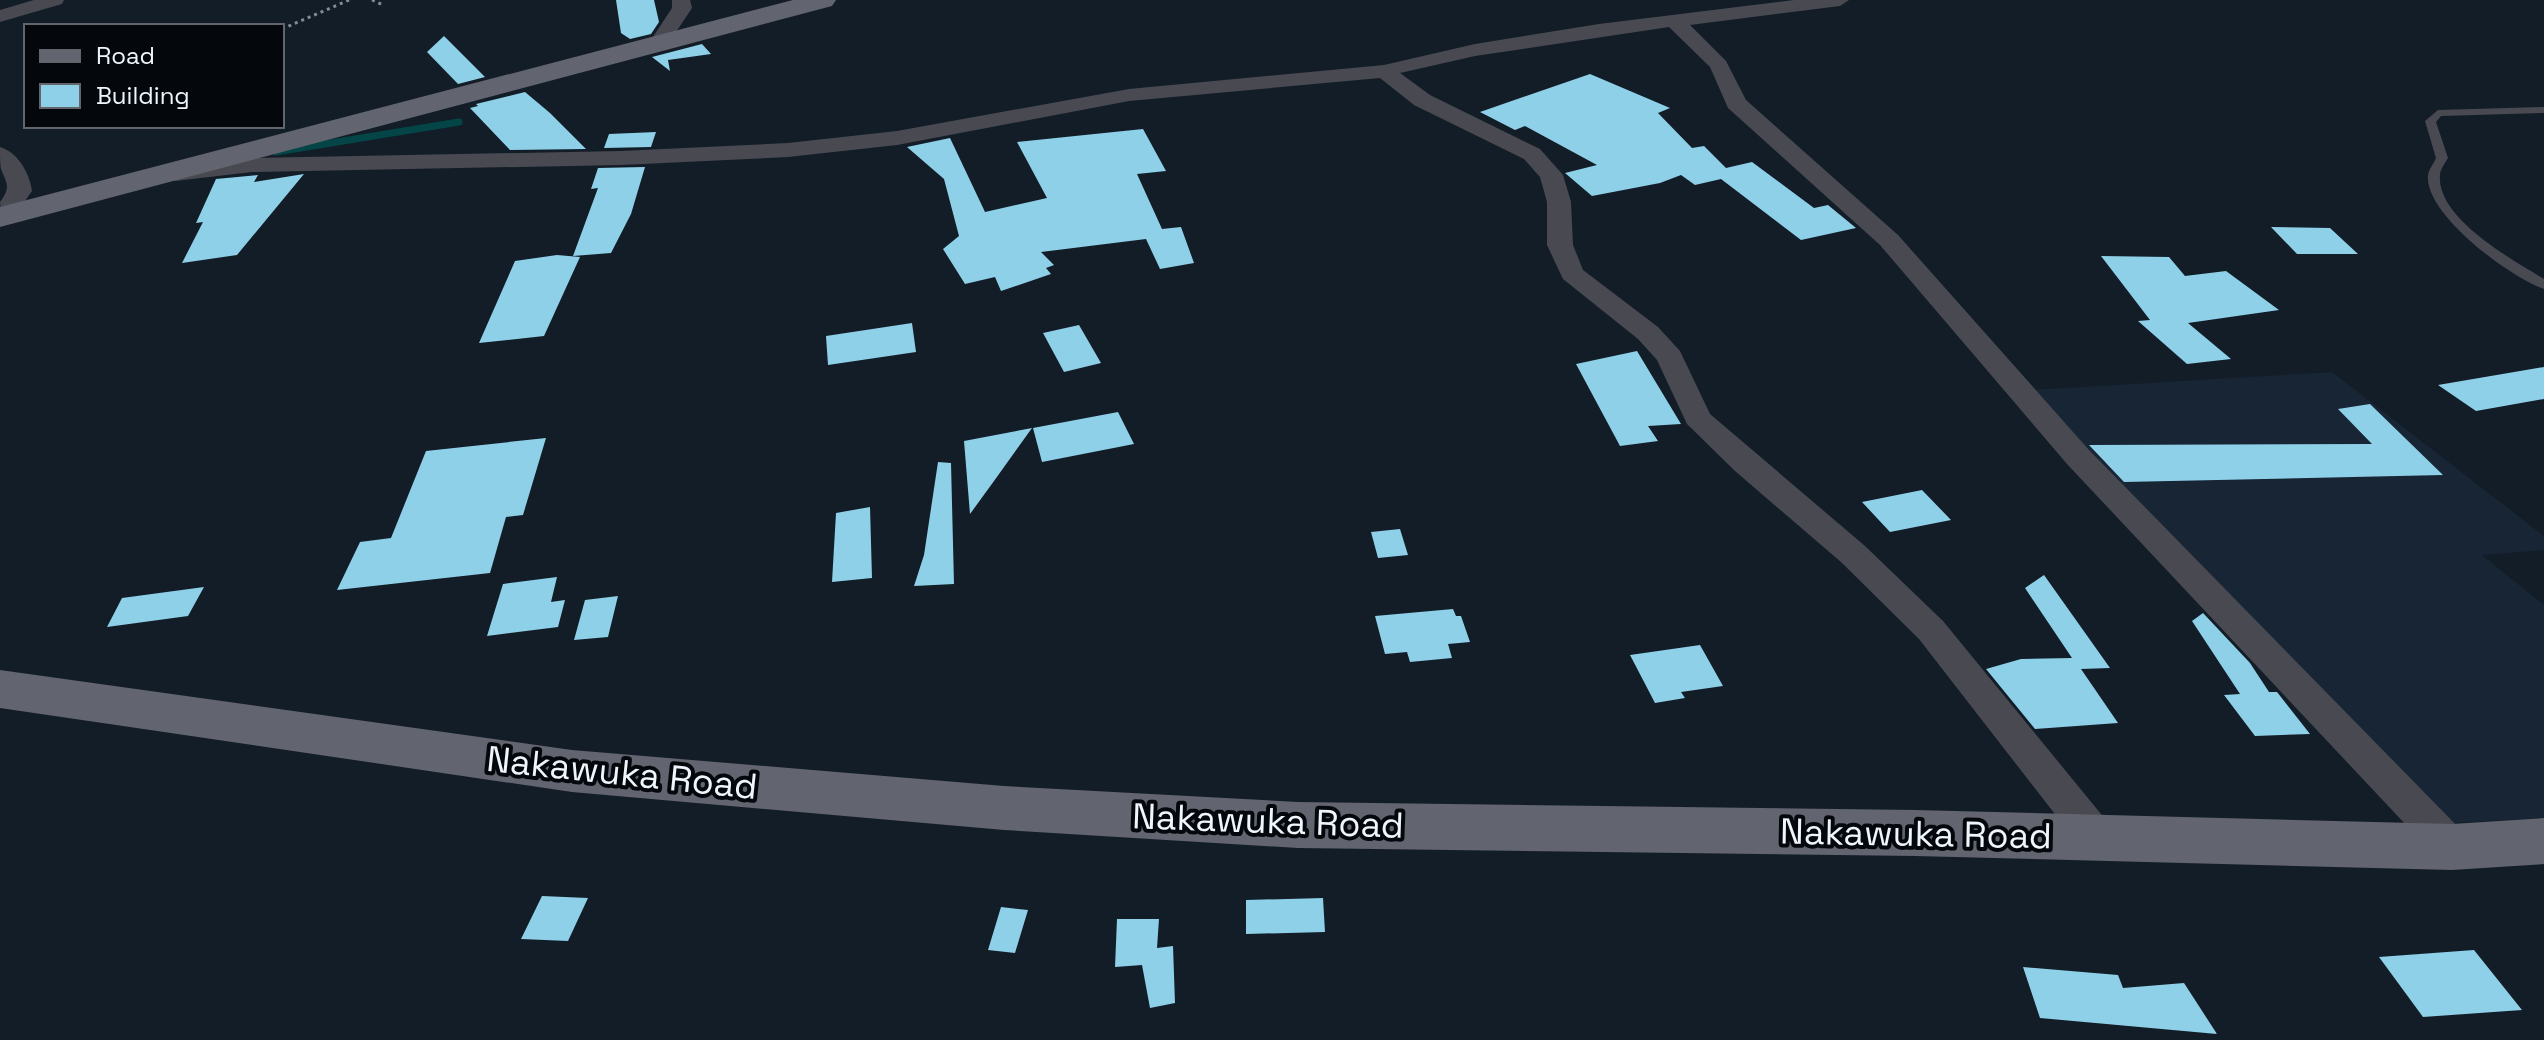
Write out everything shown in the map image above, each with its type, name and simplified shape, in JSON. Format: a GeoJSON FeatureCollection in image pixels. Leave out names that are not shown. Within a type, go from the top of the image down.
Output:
{"type":"FeatureCollection","features":[{"type":"Feature","properties":{"kind":"main road"},"geometry":{"type":"LineString","coordinates":[[5,207],[164,175],[823,0]]}},
{"type":"Feature","properties":{"kind":"main road","name":"Nakawuka Road"},"geometry":{"type":"LineString","coordinates":[[0,689],[572,771],[1004,808],[1298,825],[2096,837],[2452,847],[2544,841]]}},
{"type":"Feature","properties":{"kind":"street"},"geometry":{"type":"LineString","coordinates":[[0,16],[55,0]]}},
{"type":"Feature","properties":{"kind":"street"},"geometry":{"type":"LineString","coordinates":[[659,43],[682,8],[681,0]]}},
{"type":"Feature","properties":{"kind":"street"},"geometry":{"type":"LineString","coordinates":[[164,175],[252,165],[605,159],[788,150],[897,138],[1129,95],[1384,71],[1475,50],[1673,20],[1840,0]]}},
{"type":"Feature","properties":{"kind":"street"},"geometry":{"type":"LineString","coordinates":[[1673,20],[1719,61],[1729,78],[1736,103],[1889,240],[2078,457],[2452,847]]}},
{"type":"Feature","properties":{"kind":"street"},"geometry":{"type":"LineString","coordinates":[[1384,71],[1422,100],[1532,154],[1551,175],[1559,202],[1560,245],[1572,274],[1648,333],[1670,357],[1697,418],[1746,464],[1853,554],[1931,630],[2096,837]]}},
{"type":"Feature","properties":{"kind":"street"},"geometry":{"type":"LineString","coordinates":[[0,154],[19,177],[5,207]]}},
{"type":"Feature","properties":{"kind":"lane"},"geometry":{"type":"LineString","coordinates":[[2544,110],[2438,113],[2430,121],[2442,158],[2434,175],[2442,202],[2456,224],[2544,285]]}},
{"type":"Feature","properties":{"kind":"path"},"geometry":{"type":"LineString","coordinates":[[284,28],[349,0]]}},
{"type":"Feature","properties":{"kind":"path"},"geometry":{"type":"LineString","coordinates":[[372,0],[383,5]]}},
{"type":"Feature","properties":{"kind":"shaded area"},"geometry":{"type":"Polygon","coordinates":[[[2332,372],[2544,536],[2544,550],[2482,555],[2544,605],[2544,818],[2450,823],[2104,475],[2031,390],[2332,372]]]}},
{"type":"Feature","properties":{"kind":"building"},"geometry":{"type":"Polygon","coordinates":[[[616,0],[654,0],[659,22],[651,34],[630,39],[621,33],[616,0]]]}},
{"type":"Feature","properties":{"kind":"building"},"geometry":{"type":"Polygon","coordinates":[[[444,36],[485,77],[458,84],[427,52],[444,36]]]}},
{"type":"Feature","properties":{"kind":"building"},"geometry":{"type":"Polygon","coordinates":[[[702,44],[711,54],[668,60],[670,71],[652,57],[702,44]]]}},
{"type":"Feature","properties":{"kind":"building"},"geometry":{"type":"Polygon","coordinates":[[[1590,74],[1670,108],[1658,113],[1692,148],[1704,146],[1726,168],[1752,162],[1814,208],[1828,205],[1856,228],[1801,240],[1721,179],[1695,185],[1681,175],[1660,183],[1592,196],[1565,173],[1597,165],[1525,126],[1515,130],[1480,112],[1590,74]]]}},
{"type":"Feature","properties":{"kind":"building"},"geometry":{"type":"Polygon","coordinates":[[[525,92],[586,149],[510,150],[470,108],[525,92]]]}},
{"type":"Feature","properties":{"kind":"building"},"geometry":{"type":"Polygon","coordinates":[[[1143,129],[1166,171],[1137,174],[1162,229],[1181,227],[1194,263],[1160,269],[1146,239],[1041,252],[1054,265],[1046,268],[1051,274],[1001,291],[995,277],[965,284],[943,249],[959,236],[944,179],[907,147],[950,138],[985,212],[1047,198],[1017,142],[1143,129]]]}},
{"type":"Feature","properties":{"kind":"building"},"geometry":{"type":"Polygon","coordinates":[[[656,132],[651,147],[604,148],[609,134],[656,132]]]}},
{"type":"Feature","properties":{"kind":"building"},"geometry":{"type":"Polygon","coordinates":[[[645,167],[631,214],[611,253],[573,256],[598,188],[591,189],[598,168],[645,167]]]}},
{"type":"Feature","properties":{"kind":"building"},"geometry":{"type":"Polygon","coordinates":[[[304,174],[237,255],[182,263],[203,222],[196,223],[216,179],[258,175],[254,182],[304,174]]]}},
{"type":"Feature","properties":{"kind":"building"},"geometry":{"type":"Polygon","coordinates":[[[2271,227],[2330,228],[2358,254],[2297,254],[2271,227]]]}},
{"type":"Feature","properties":{"kind":"building"},"geometry":{"type":"Polygon","coordinates":[[[557,255],[580,257],[544,336],[479,343],[515,261],[557,255]]]}},
{"type":"Feature","properties":{"kind":"building"},"geometry":{"type":"Polygon","coordinates":[[[2101,256],[2169,257],[2185,276],[2226,271],[2279,310],[2188,323],[2231,359],[2187,364],[2138,321],[2150,320],[2101,256]]]}},
{"type":"Feature","properties":{"kind":"building"},"geometry":{"type":"Polygon","coordinates":[[[912,323],[916,352],[828,365],[826,336],[912,323]]]}},
{"type":"Feature","properties":{"kind":"building"},"geometry":{"type":"Polygon","coordinates":[[[1079,325],[1101,363],[1064,372],[1043,333],[1079,325]]]}},
{"type":"Feature","properties":{"kind":"building"},"geometry":{"type":"Polygon","coordinates":[[[1637,351],[1681,424],[1648,426],[1658,441],[1620,446],[1576,364],[1637,351]]]}},
{"type":"Feature","properties":{"kind":"building"},"geometry":{"type":"Polygon","coordinates":[[[2544,367],[2544,399],[2476,411],[2438,385],[2544,367]]]}},
{"type":"Feature","properties":{"kind":"building"},"geometry":{"type":"Polygon","coordinates":[[[2370,404],[2443,475],[2124,482],[2089,445],[2372,444],[2338,409],[2370,404]]]}},
{"type":"Feature","properties":{"kind":"building"},"geometry":{"type":"Polygon","coordinates":[[[1118,412],[1134,444],[1042,462],[1033,428],[1118,412]]]}},
{"type":"Feature","properties":{"kind":"building"},"geometry":{"type":"Polygon","coordinates":[[[1032,428],[994,481],[970,514],[964,441],[1032,428]]]}},
{"type":"Feature","properties":{"kind":"building"},"geometry":{"type":"Polygon","coordinates":[[[546,438],[523,515],[506,517],[490,573],[337,590],[360,542],[391,538],[426,451],[546,438]]]}},
{"type":"Feature","properties":{"kind":"building"},"geometry":{"type":"Polygon","coordinates":[[[938,462],[951,463],[954,584],[914,586],[924,555],[938,462]]]}},
{"type":"Feature","properties":{"kind":"building"},"geometry":{"type":"Polygon","coordinates":[[[1922,490],[1951,520],[1890,532],[1862,502],[1922,490]]]}},
{"type":"Feature","properties":{"kind":"building"},"geometry":{"type":"Polygon","coordinates":[[[870,507],[872,578],[832,582],[836,513],[870,507]]]}},
{"type":"Feature","properties":{"kind":"building"},"geometry":{"type":"Polygon","coordinates":[[[1400,529],[1408,555],[1378,558],[1371,532],[1400,529]]]}},
{"type":"Feature","properties":{"kind":"building"},"geometry":{"type":"Polygon","coordinates":[[[2044,575],[2110,668],[2081,669],[2118,723],[2035,729],[1986,669],[2021,659],[2072,658],[2025,588],[2044,575]]]}},
{"type":"Feature","properties":{"kind":"building"},"geometry":{"type":"Polygon","coordinates":[[[557,577],[551,602],[565,600],[558,627],[487,636],[503,584],[557,577]]]}},
{"type":"Feature","properties":{"kind":"building"},"geometry":{"type":"Polygon","coordinates":[[[204,587],[188,616],[107,627],[122,598],[204,587]]]}},
{"type":"Feature","properties":{"kind":"building"},"geometry":{"type":"Polygon","coordinates":[[[618,596],[608,637],[574,640],[585,600],[618,596]]]}},
{"type":"Feature","properties":{"kind":"building"},"geometry":{"type":"Polygon","coordinates":[[[1453,609],[1456,616],[1461,616],[1470,642],[1448,644],[1452,658],[1410,662],[1407,652],[1385,654],[1375,616],[1453,609]]]}},
{"type":"Feature","properties":{"kind":"building"},"geometry":{"type":"Polygon","coordinates":[[[2203,613],[2250,663],[2269,692],[2277,692],[2310,734],[2255,736],[2224,695],[2240,694],[2192,621],[2203,613]]]}},
{"type":"Feature","properties":{"kind":"building"},"geometry":{"type":"Polygon","coordinates":[[[1700,645],[1723,686],[1681,692],[1685,698],[1655,703],[1630,655],[1700,645]]]}},
{"type":"Feature","properties":{"kind":"building"},"geometry":{"type":"Polygon","coordinates":[[[542,896],[588,898],[568,941],[521,939],[542,896]]]}},
{"type":"Feature","properties":{"kind":"building"},"geometry":{"type":"Polygon","coordinates":[[[1323,898],[1325,932],[1246,934],[1246,900],[1323,898]]]}},
{"type":"Feature","properties":{"kind":"building"},"geometry":{"type":"Polygon","coordinates":[[[1001,907],[1028,910],[1015,953],[988,950],[1001,907]]]}},
{"type":"Feature","properties":{"kind":"building"},"geometry":{"type":"Polygon","coordinates":[[[1117,919],[1159,919],[1157,948],[1173,946],[1175,1003],[1150,1008],[1142,965],[1115,967],[1117,919]]]}},
{"type":"Feature","properties":{"kind":"building"},"geometry":{"type":"Polygon","coordinates":[[[2474,950],[2522,1010],[2423,1017],[2379,957],[2474,950]]]}},
{"type":"Feature","properties":{"kind":"building"},"geometry":{"type":"Polygon","coordinates":[[[2023,967],[2118,975],[2123,988],[2184,983],[2217,1034],[2040,1018],[2023,967]]]}},
{"type":"Feature","properties":{"kind":"waterway"},"geometry":{"type":"LineString","coordinates":[[276,152],[459,122]]}}]}
